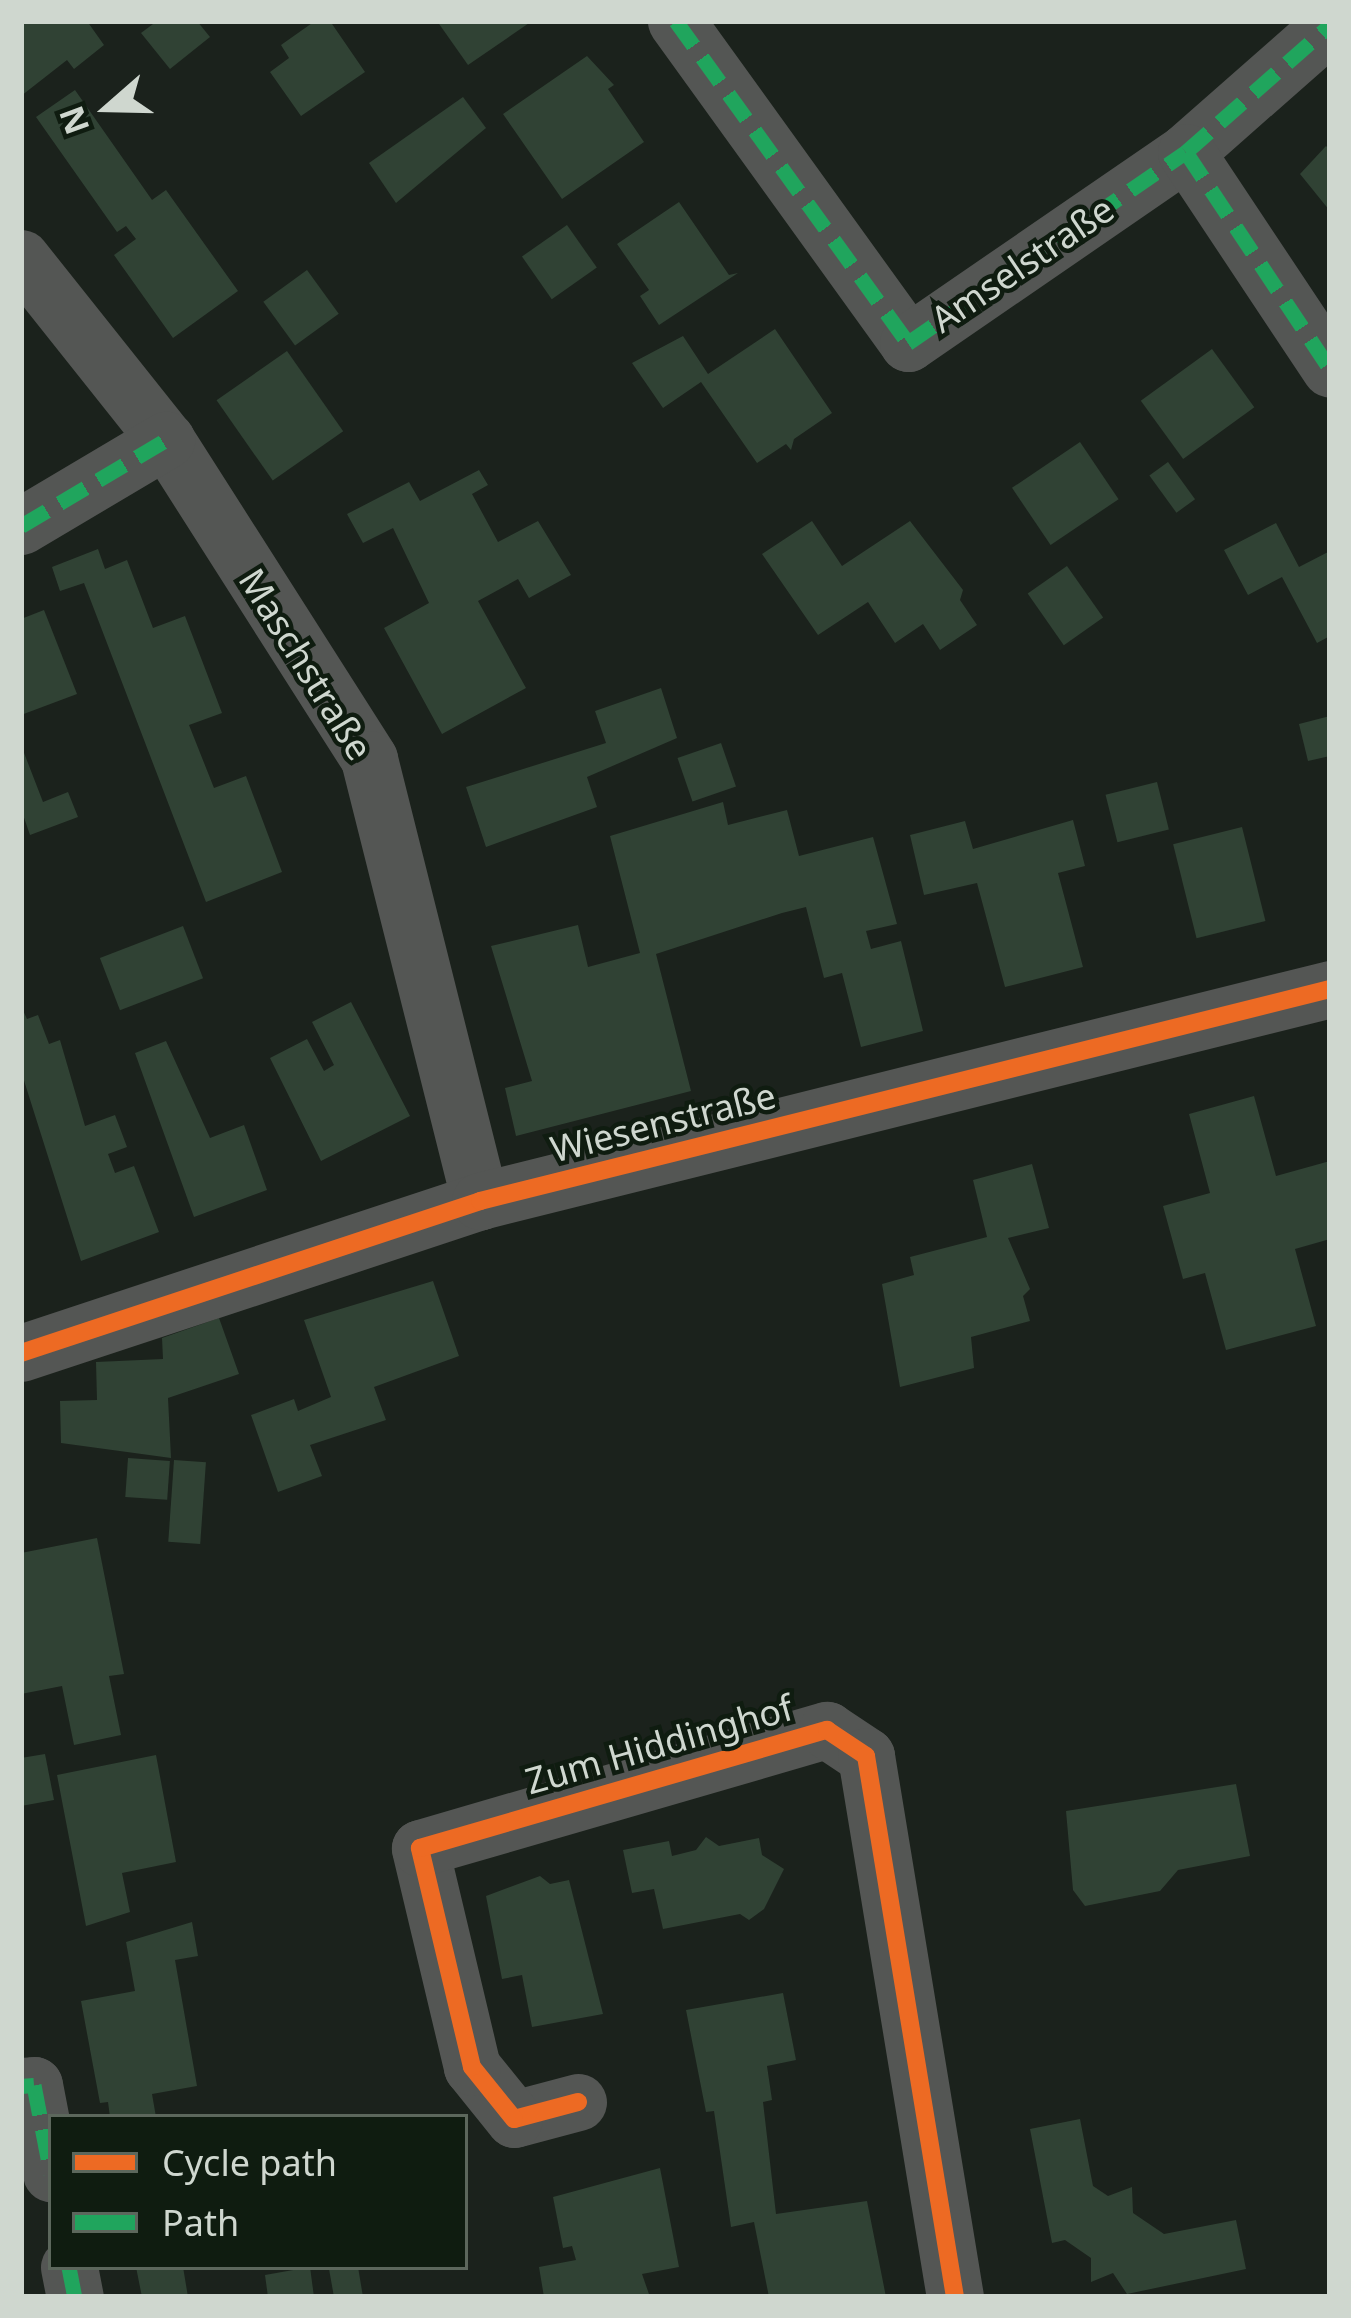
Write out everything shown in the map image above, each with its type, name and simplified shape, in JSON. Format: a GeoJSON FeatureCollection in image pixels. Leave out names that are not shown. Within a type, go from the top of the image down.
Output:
{"type":"FeatureCollection","features":[{"type":"Feature","properties":{"kind":"street","name":"Amselstraße"},"geometry":{"type":"LineString","coordinates":[[676,21],[908,343],[1186,152],[1330,25]]}},
{"type":"Feature","properties":{"kind":"street"},"geometry":{"type":"LineString","coordinates":[[1186,152],[1330,369]]}},
{"type":"Feature","properties":{"kind":"street","name":"Maschstraße"},"geometry":{"type":"LineString","coordinates":[[21,258],[166,440],[369,759],[480,1201]]}},
{"type":"Feature","properties":{"kind":"street"},"geometry":{"type":"LineString","coordinates":[[21,526],[166,440]]}},
{"type":"Feature","properties":{"kind":"street","name":"Wiesenstraße"},"geometry":{"type":"LineString","coordinates":[[21,1353],[480,1201],[1330,989]]}},
{"type":"Feature","properties":{"kind":"street","name":"Zum Hiddinghof"},"geometry":{"type":"LineString","coordinates":[[578,2102],[514,2120],[472,2067],[420,1848],[826,1730],[866,1756],[955,2297]]}},
{"type":"Feature","properties":{"kind":"street"},"geometry":{"type":"LineString","coordinates":[[21,2086],[34,2085],[48,2157]]}},
{"type":"Feature","properties":{"kind":"building"},"geometry":{"type":"Polygon","coordinates":[[[21,21],[87,21],[104,45],[74,69],[67,60],[21,96],[21,21]]]}},
{"type":"Feature","properties":{"kind":"building"},"geometry":{"type":"Polygon","coordinates":[[[157,21],[197,21],[210,37],[170,69],[141,33],[157,21]]]}},
{"type":"Feature","properties":{"kind":"building"},"geometry":{"type":"Polygon","coordinates":[[[315,21],[330,21],[365,72],[301,116],[270,72],[289,58],[281,45],[315,21]]]}},
{"type":"Feature","properties":{"kind":"building"},"geometry":{"type":"Polygon","coordinates":[[[437,21],[532,21],[468,65],[437,21]]]}},
{"type":"Feature","properties":{"kind":"building"},"geometry":{"type":"Polygon","coordinates":[[[587,56],[614,85],[608,89],[644,142],[562,199],[503,114],[587,56]]]}},
{"type":"Feature","properties":{"kind":"building"},"geometry":{"type":"Polygon","coordinates":[[[75,90],[152,200],[166,190],[238,291],[173,338],[114,255],[136,239],[126,226],[117,232],[36,117],[75,90]]]}},
{"type":"Feature","properties":{"kind":"building"},"geometry":{"type":"Polygon","coordinates":[[[463,97],[486,128],[396,203],[369,163],[463,97]]]}},
{"type":"Feature","properties":{"kind":"building"},"geometry":{"type":"Polygon","coordinates":[[[1326,146],[1330,150],[1330,211],[1300,174],[1326,146]]]}},
{"type":"Feature","properties":{"kind":"building"},"geometry":{"type":"Polygon","coordinates":[[[679,202],[729,275],[738,273],[659,325],[640,296],[649,290],[617,244],[679,202]]]}},
{"type":"Feature","properties":{"kind":"building"},"geometry":{"type":"Polygon","coordinates":[[[567,225],[597,268],[552,299],[522,257],[567,225]]]}},
{"type":"Feature","properties":{"kind":"building"},"geometry":{"type":"Polygon","coordinates":[[[307,270],[339,314],[295,345],[263,302],[307,270]]]}},
{"type":"Feature","properties":{"kind":"building"},"geometry":{"type":"Polygon","coordinates":[[[775,329],[832,413],[794,439],[791,450],[786,444],[757,463],[701,382],[663,408],[632,363],[683,336],[708,374],[775,329]]]}},
{"type":"Feature","properties":{"kind":"building"},"geometry":{"type":"Polygon","coordinates":[[[1212,349],[1254,407],[1183,459],[1141,401],[1212,349]]]}},
{"type":"Feature","properties":{"kind":"building"},"geometry":{"type":"Polygon","coordinates":[[[287,351],[343,431],[273,481],[217,400],[287,351]]]}},
{"type":"Feature","properties":{"kind":"building"},"geometry":{"type":"Polygon","coordinates":[[[1080,442],[1119,499],[1051,545],[1012,488],[1080,442]]]}},
{"type":"Feature","properties":{"kind":"building"},"geometry":{"type":"Polygon","coordinates":[[[1168,462],[1195,499],[1176,513],[1149,476],[1168,462]]]}},
{"type":"Feature","properties":{"kind":"building"},"geometry":{"type":"Polygon","coordinates":[[[479,470],[488,485],[472,494],[498,542],[538,521],[571,575],[529,598],[518,579],[478,601],[526,688],[442,734],[384,628],[429,603],[393,528],[363,543],[347,514],[409,482],[420,501],[479,470]]]}},
{"type":"Feature","properties":{"kind":"building"},"geometry":{"type":"Polygon","coordinates":[[[812,521],[842,566],[910,521],[963,590],[960,600],[977,625],[940,650],[923,624],[895,643],[868,602],[818,635],[762,554],[812,521]]]}},
{"type":"Feature","properties":{"kind":"building"},"geometry":{"type":"Polygon","coordinates":[[[1276,523],[1299,567],[1330,551],[1330,636],[1317,643],[1282,577],[1248,595],[1224,550],[1276,523]]]}},
{"type":"Feature","properties":{"kind":"building"},"geometry":{"type":"Polygon","coordinates":[[[98,549],[105,569],[127,560],[153,628],[185,616],[222,713],[189,725],[214,788],[246,776],[282,872],[206,902],[84,583],[60,591],[52,567],[98,549]]]}},
{"type":"Feature","properties":{"kind":"building"},"geometry":{"type":"Polygon","coordinates":[[[1067,566],[1103,618],[1064,645],[1028,594],[1067,566]]]}},
{"type":"Feature","properties":{"kind":"building"},"geometry":{"type":"Polygon","coordinates":[[[44,610],[77,694],[21,715],[21,619],[44,610]]]}},
{"type":"Feature","properties":{"kind":"building"},"geometry":{"type":"Polygon","coordinates":[[[661,688],[677,738],[587,777],[597,807],[486,847],[466,787],[606,743],[595,711],[661,688]]]}},
{"type":"Feature","properties":{"kind":"building"},"geometry":{"type":"Polygon","coordinates":[[[1330,716],[1330,756],[1308,761],[1299,724],[1330,716]]]}},
{"type":"Feature","properties":{"kind":"building"},"geometry":{"type":"Polygon","coordinates":[[[721,743],[736,786],[692,801],[678,758],[721,743]]]}},
{"type":"Feature","properties":{"kind":"building"},"geometry":{"type":"Polygon","coordinates":[[[21,745],[43,802],[68,792],[78,817],[30,835],[21,809],[21,745]]]}},
{"type":"Feature","properties":{"kind":"building"},"geometry":{"type":"Polygon","coordinates":[[[1157,782],[1169,830],[1117,842],[1106,795],[1157,782]]]}},
{"type":"Feature","properties":{"kind":"building"},"geometry":{"type":"Polygon","coordinates":[[[723,802],[728,825],[787,810],[799,856],[873,837],[897,924],[866,931],[871,949],[901,941],[923,1031],[861,1047],[842,973],[824,978],[806,907],[782,913],[656,954],[691,1091],[516,1136],[505,1088],[532,1081],[491,946],[578,925],[588,967],[640,953],[610,836],[723,802]]]}},
{"type":"Feature","properties":{"kind":"building"},"geometry":{"type":"Polygon","coordinates":[[[1073,820],[1085,866],[1058,873],[1083,967],[1005,987],[977,883],[924,895],[910,835],[965,821],[973,849],[1073,820]]]}},
{"type":"Feature","properties":{"kind":"building"},"geometry":{"type":"Polygon","coordinates":[[[1242,827],[1265,921],[1197,938],[1173,844],[1242,827]]]}},
{"type":"Feature","properties":{"kind":"building"},"geometry":{"type":"Polygon","coordinates":[[[183,926],[203,978],[120,1010],[100,958],[183,926]]]}},
{"type":"Feature","properties":{"kind":"building"},"geometry":{"type":"Polygon","coordinates":[[[351,1002],[410,1116],[321,1161],[270,1058],[307,1039],[324,1071],[334,1065],[312,1022],[351,1002]]]}},
{"type":"Feature","properties":{"kind":"building"},"geometry":{"type":"Polygon","coordinates":[[[21,1006],[27,1019],[38,1015],[49,1044],[60,1040],[85,1126],[115,1115],[127,1147],[108,1154],[115,1173],[134,1166],[159,1232],[81,1261],[21,1071],[21,1006]]]}},
{"type":"Feature","properties":{"kind":"building"},"geometry":{"type":"Polygon","coordinates":[[[166,1041],[210,1138],[244,1125],[267,1190],[194,1217],[135,1053],[166,1041]]]}},
{"type":"Feature","properties":{"kind":"building"},"geometry":{"type":"Polygon","coordinates":[[[1254,1096],[1276,1176],[1330,1161],[1330,1239],[1295,1249],[1316,1326],[1226,1350],[1205,1273],[1183,1279],[1163,1206],[1210,1193],[1189,1114],[1254,1096]]]}},
{"type":"Feature","properties":{"kind":"building"},"geometry":{"type":"Polygon","coordinates":[[[1032,1164],[1049,1228],[1008,1238],[1030,1289],[1023,1296],[1030,1321],[971,1337],[974,1368],[900,1387],[882,1284],[914,1275],[910,1257],[987,1237],[973,1180],[1032,1164]]]}},
{"type":"Feature","properties":{"kind":"building"},"geometry":{"type":"Polygon","coordinates":[[[433,1281],[459,1356],[374,1387],[386,1420],[310,1445],[322,1476],[278,1492],[251,1415],[294,1399],[298,1411],[331,1397],[304,1320],[433,1281]]]}},
{"type":"Feature","properties":{"kind":"building"},"geometry":{"type":"Polygon","coordinates":[[[219,1318],[239,1374],[168,1398],[171,1458],[61,1443],[60,1401],[97,1400],[96,1362],[163,1359],[162,1338],[219,1318]]]}},
{"type":"Feature","properties":{"kind":"building"},"geometry":{"type":"Polygon","coordinates":[[[128,1458],[170,1461],[167,1500],[125,1497],[128,1458]]]}},
{"type":"Feature","properties":{"kind":"building"},"geometry":{"type":"Polygon","coordinates":[[[174,1460],[206,1462],[200,1544],[168,1542],[174,1460]]]}},
{"type":"Feature","properties":{"kind":"building"},"geometry":{"type":"Polygon","coordinates":[[[97,1538],[124,1674],[109,1676],[121,1735],[74,1745],[62,1686],[21,1694],[21,1553],[97,1538]]]}},
{"type":"Feature","properties":{"kind":"building"},"geometry":{"type":"Polygon","coordinates":[[[45,1754],[54,1800],[21,1806],[21,1758],[45,1754]]]}},
{"type":"Feature","properties":{"kind":"building"},"geometry":{"type":"Polygon","coordinates":[[[156,1755],[176,1862],[122,1873],[130,1912],[86,1926],[57,1775],[156,1755]]]}},
{"type":"Feature","properties":{"kind":"building"},"geometry":{"type":"Polygon","coordinates":[[[1236,1784],[1250,1856],[1178,1870],[1160,1891],[1085,1906],[1073,1890],[1066,1811],[1236,1784]]]}},
{"type":"Feature","properties":{"kind":"building"},"geometry":{"type":"Polygon","coordinates":[[[706,1837],[719,1846],[759,1838],[762,1855],[784,1869],[764,1909],[749,1920],[740,1914],[663,1929],[654,1889],[632,1893],[623,1850],[669,1841],[672,1856],[696,1850],[706,1837]]]}},
{"type":"Feature","properties":{"kind":"building"},"geometry":{"type":"Polygon","coordinates":[[[540,1876],[550,1884],[569,1880],[603,2014],[532,2027],[522,1975],[502,1979],[486,1896],[540,1876]]]}},
{"type":"Feature","properties":{"kind":"building"},"geometry":{"type":"Polygon","coordinates":[[[192,1922],[198,1956],[175,1960],[197,2086],[152,2094],[155,2114],[110,2114],[108,2102],[100,2103],[81,2001],[135,1991],[126,1942],[192,1922]]]}},
{"type":"Feature","properties":{"kind":"building"},"geometry":{"type":"Polygon","coordinates":[[[783,1993],[796,2060],[767,2066],[772,2100],[763,2102],[776,2214],[867,2201],[886,2297],[769,2297],[754,2222],[731,2227],[714,2111],[706,2112],[686,2010],[783,1993]]]}},
{"type":"Feature","properties":{"kind":"building"},"geometry":{"type":"Polygon","coordinates":[[[1080,2119],[1093,2186],[1108,2196],[1132,2187],[1133,2213],[1164,2234],[1236,2220],[1246,2269],[1127,2294],[1113,2273],[1091,2282],[1091,2258],[1065,2240],[1052,2243],[1030,2129],[1080,2119]]]}},
{"type":"Feature","properties":{"kind":"building"},"geometry":{"type":"Polygon","coordinates":[[[660,2168],[679,2267],[642,2274],[650,2297],[544,2297],[539,2267],[576,2260],[572,2246],[563,2248],[553,2197],[660,2168]]]}},
{"type":"Feature","properties":{"kind":"building"},"geometry":{"type":"Polygon","coordinates":[[[137,2270],[184,2270],[188,2297],[142,2297],[137,2270]]]}},
{"type":"Feature","properties":{"kind":"building"},"geometry":{"type":"Polygon","coordinates":[[[310,2270],[314,2297],[268,2297],[265,2275],[310,2270]]]}},
{"type":"Feature","properties":{"kind":"building"},"geometry":{"type":"Polygon","coordinates":[[[329,2270],[358,2270],[363,2297],[334,2297],[329,2270]]]}},
{"type":"Feature","properties":{"kind":"marked path"},"geometry":{"type":"LineString","coordinates":[[676,21],[908,343],[1186,152],[1330,25]]}},
{"type":"Feature","properties":{"kind":"marked path"},"geometry":{"type":"LineString","coordinates":[[1186,152],[1330,369]]}},
{"type":"Feature","properties":{"kind":"marked path"},"geometry":{"type":"LineString","coordinates":[[21,526],[166,440]]}},
{"type":"Feature","properties":{"kind":"marked path"},"geometry":{"type":"LineString","coordinates":[[21,2086],[34,2085],[48,2157]]}},
{"type":"Feature","properties":{"kind":"marked path"},"geometry":{"type":"LineString","coordinates":[[70,2270],[75,2297]]}},
{"type":"Feature","properties":{"kind":"cycle path"},"geometry":{"type":"LineString","coordinates":[[21,1353],[480,1201],[1330,989]]}},
{"type":"Feature","properties":{"kind":"cycle path"},"geometry":{"type":"LineString","coordinates":[[578,2102],[514,2119],[472,2067],[420,1848],[827,1730],[866,1756],[955,2297]]}}]}
